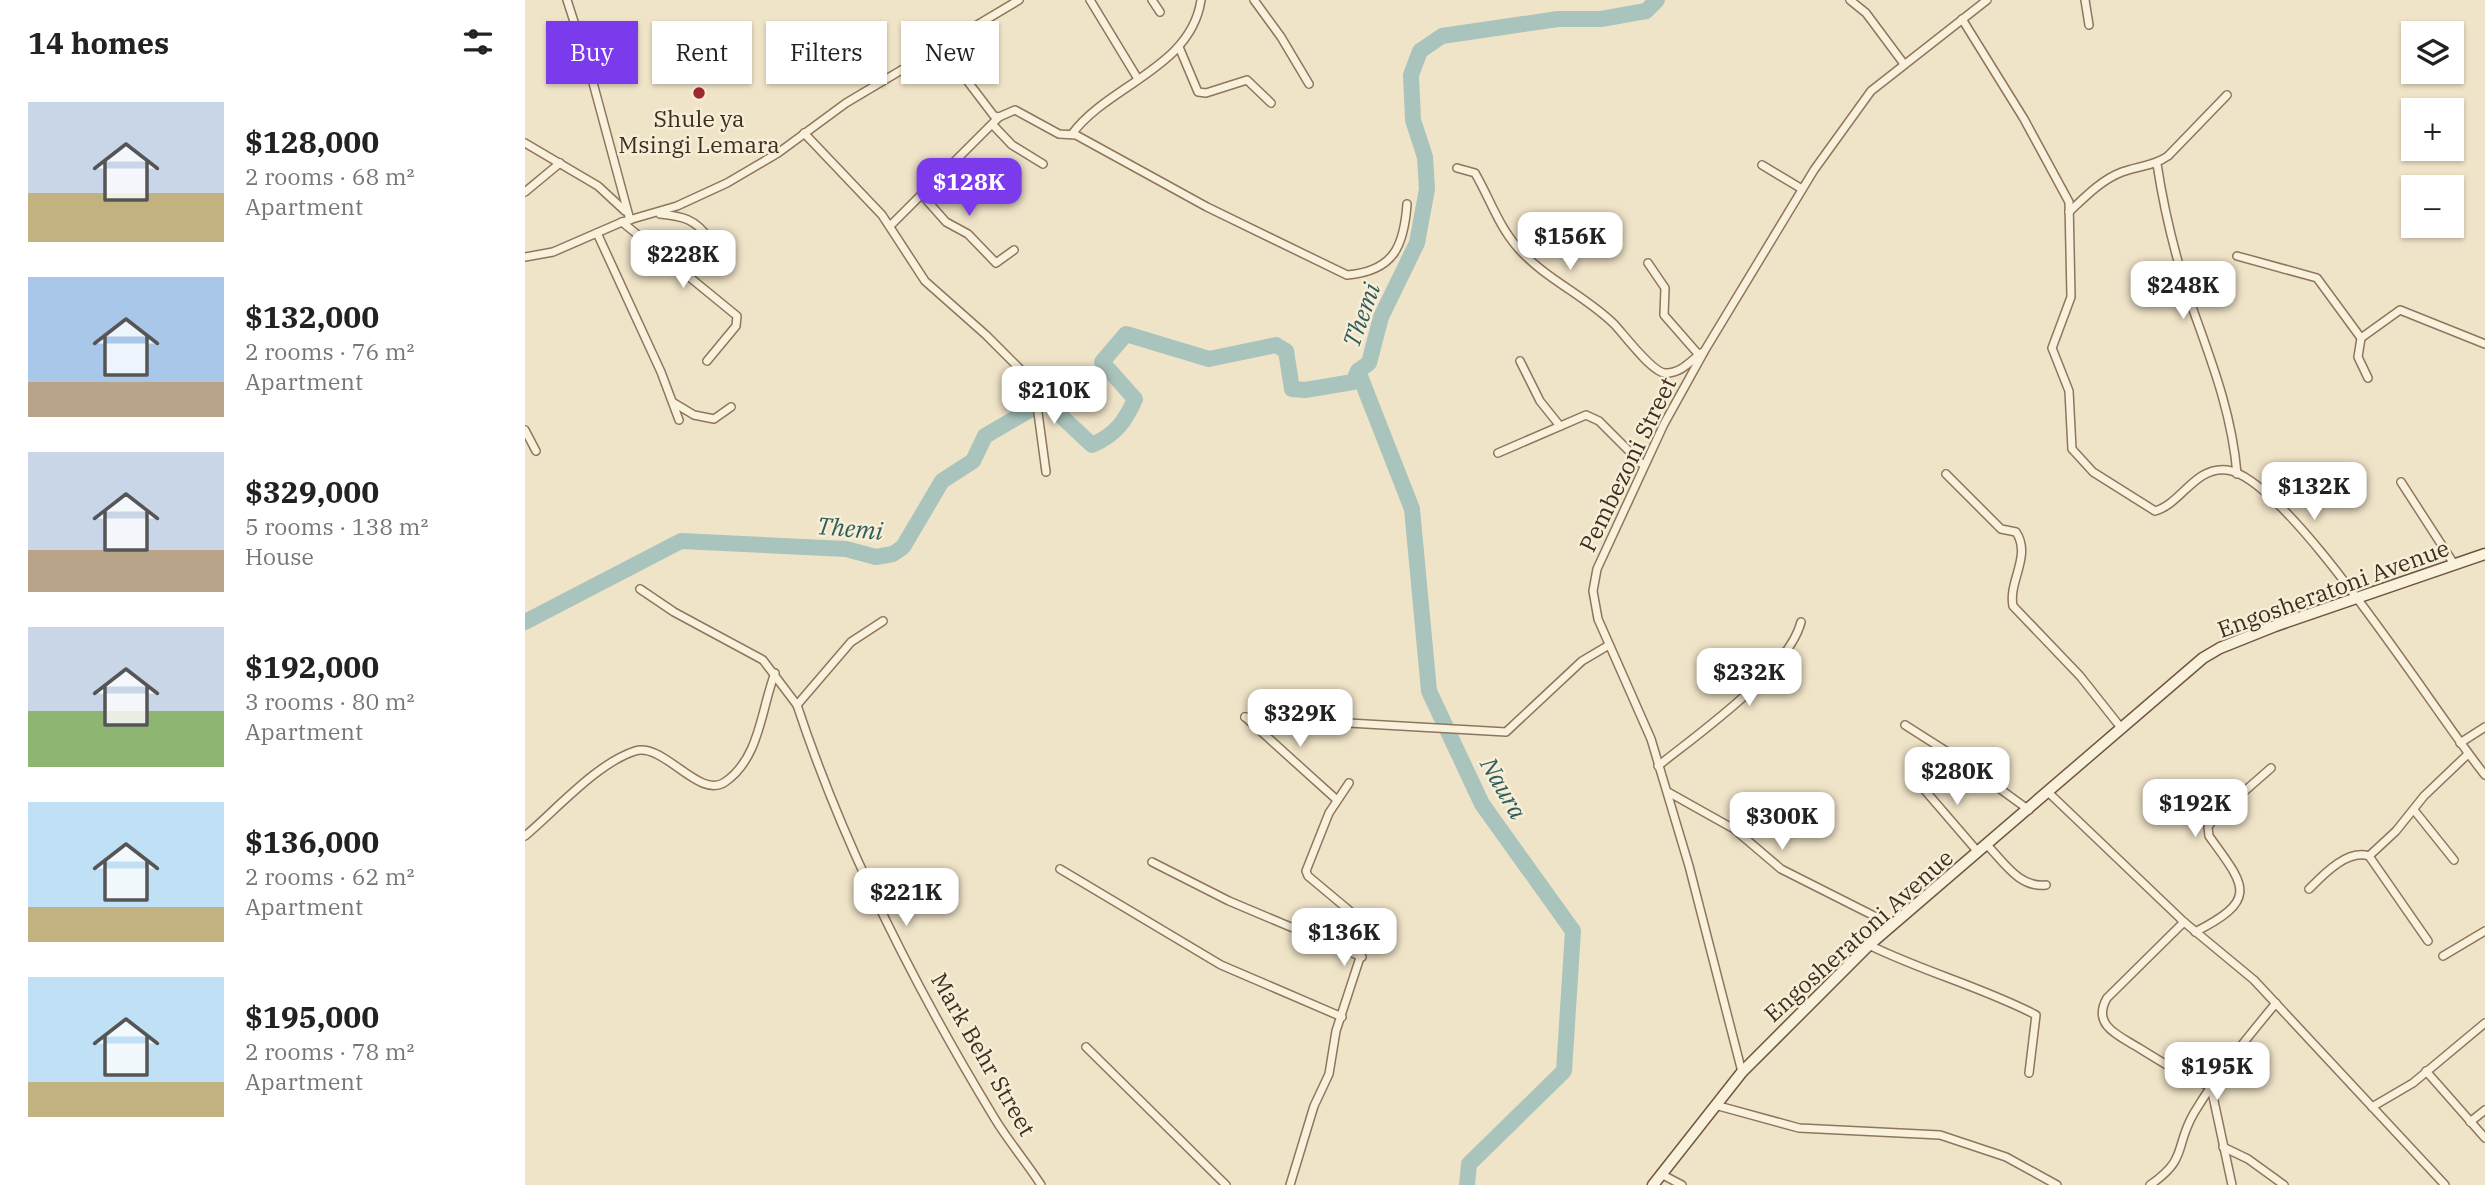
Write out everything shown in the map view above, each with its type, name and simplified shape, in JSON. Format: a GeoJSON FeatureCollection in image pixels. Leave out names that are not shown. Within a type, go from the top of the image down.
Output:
{"type":"FeatureCollection","features":[{"type":"Feature","properties":{"kind":"street"},"geometry":{"type":"LineString","coordinates":[[567,0],[589,68],[626,218]]}},
{"type":"Feature","properties":{"kind":"street"},"geometry":{"type":"LineString","coordinates":[[982,21],[1019,0]]}},
{"type":"Feature","properties":{"kind":"street"},"geometry":{"type":"LineString","coordinates":[[1090,0],[1138,79]]}},
{"type":"Feature","properties":{"kind":"street"},"geometry":{"type":"LineString","coordinates":[[1151,0],[1160,12]]}},
{"type":"Feature","properties":{"kind":"street"},"geometry":{"type":"LineString","coordinates":[[1072,134],[1084,118],[1179,47],[1198,12],[1201,0]]}},
{"type":"Feature","properties":{"kind":"street"},"geometry":{"type":"LineString","coordinates":[[1254,0],[1281,37],[1308,84]]}},
{"type":"Feature","properties":{"kind":"street"},"geometry":{"type":"LineString","coordinates":[[1850,0],[1866,13],[1904,64]]}},
{"type":"Feature","properties":{"kind":"street","name":"Pembezoni Street"},"geometry":{"type":"LineString","coordinates":[[1742,1072],[1651,739],[1598,619],[1593,591],[1597,569],[1644,466],[1702,352],[1802,189],[1859,105],[1904,64],[1987,0]]}},
{"type":"Feature","properties":{"kind":"street"},"geometry":{"type":"LineString","coordinates":[[2085,0],[2089,26]]}},
{"type":"Feature","properties":{"kind":"street"},"geometry":{"type":"LineString","coordinates":[[1962,19],[2061,183],[2069,202],[2071,297],[2052,348],[2069,391],[2072,449],[2093,472],[2155,511],[2201,477],[2226,470],[2255,482],[2282,506],[2356,598],[2485,775]]}},
{"type":"Feature","properties":{"kind":"street"},"geometry":{"type":"LineString","coordinates":[[1179,47],[1198,92],[1206,93],[1247,80],[1271,103]]}},
{"type":"Feature","properties":{"kind":"street"},"geometry":{"type":"LineString","coordinates":[[656,214],[727,183],[901,69]]}},
{"type":"Feature","properties":{"kind":"street"},"geometry":{"type":"LineString","coordinates":[[970,84],[994,116],[999,117]]}},
{"type":"Feature","properties":{"kind":"street"},"geometry":{"type":"LineString","coordinates":[[2069,212],[2102,181],[2120,172],[2157,163],[2227,95]]}},
{"type":"Feature","properties":{"kind":"street"},"geometry":{"type":"LineString","coordinates":[[890,226],[999,117],[1015,110],[1059,134],[1072,134],[1207,208],[1347,275],[1368,270],[1392,258],[1405,232],[1407,204]]}},
{"type":"Feature","properties":{"kind":"street"},"geometry":{"type":"LineString","coordinates":[[993,125],[1012,145],[1043,164]]}},
{"type":"Feature","properties":{"kind":"street"},"geometry":{"type":"LineString","coordinates":[[804,134],[873,204],[925,281],[986,335],[1034,383],[1047,472]]}},
{"type":"Feature","properties":{"kind":"street"},"geometry":{"type":"LineString","coordinates":[[525,143],[610,195],[626,218],[737,316],[736,326],[707,361]]}},
{"type":"Feature","properties":{"kind":"street"},"geometry":{"type":"LineString","coordinates":[[525,192],[561,163]]}},
{"type":"Feature","properties":{"kind":"street"},"geometry":{"type":"LineString","coordinates":[[2157,163],[2186,285],[2218,376],[2235,448],[2237,474]]}},
{"type":"Feature","properties":{"kind":"street"},"geometry":{"type":"LineString","coordinates":[[1762,165],[1802,189]]}},
{"type":"Feature","properties":{"kind":"street"},"geometry":{"type":"LineString","coordinates":[[1457,168],[1475,173],[1497,220],[1521,251],[1611,321],[1650,365],[1659,372],[1673,372],[1685,367],[1702,352],[1664,315],[1665,288],[1649,263]]}},
{"type":"Feature","properties":{"kind":"street"},"geometry":{"type":"LineString","coordinates":[[922,195],[946,222],[968,234],[996,263],[1014,250]]}},
{"type":"Feature","properties":{"kind":"street"},"geometry":{"type":"LineString","coordinates":[[525,257],[553,252],[626,218],[656,214],[683,216],[695,222],[709,239]]}},
{"type":"Feature","properties":{"kind":"street"},"geometry":{"type":"LineString","coordinates":[[597,233],[680,421]]}},
{"type":"Feature","properties":{"kind":"street"},"geometry":{"type":"LineString","coordinates":[[2237,256],[2316,278],[2361,338]]}},
{"type":"Feature","properties":{"kind":"street"},"geometry":{"type":"LineString","coordinates":[[2368,378],[2358,357],[2361,338],[2400,310],[2485,344]]}},
{"type":"Feature","properties":{"kind":"street"},"geometry":{"type":"LineString","coordinates":[[1520,361],[1540,401],[1560,426]]}},
{"type":"Feature","properties":{"kind":"street"},"geometry":{"type":"LineString","coordinates":[[673,402],[694,415],[715,419],[731,407]]}},
{"type":"Feature","properties":{"kind":"street"},"geometry":{"type":"LineString","coordinates":[[1497,453],[1578,416],[1592,416],[1644,466]]}},
{"type":"Feature","properties":{"kind":"street"},"geometry":{"type":"LineString","coordinates":[[525,430],[536,451]]}},
{"type":"Feature","properties":{"kind":"street"},"geometry":{"type":"LineString","coordinates":[[1946,474],[2001,529],[2016,532],[2022,549],[2013,589],[2013,606],[2080,676],[2123,730]]}},
{"type":"Feature","properties":{"kind":"street"},"geometry":{"type":"LineString","coordinates":[[2400,482],[2454,564]]}},
{"type":"Feature","properties":{"kind":"street","name":"Engosheratoni Avenue"},"geometry":{"type":"LineString","coordinates":[[1653,1185],[1742,1072],[1869,945],[2123,730],[2181,676],[2220,648],[2485,554]]}},
{"type":"Feature","properties":{"kind":"street","name":"Mark Behr Street"},"geometry":{"type":"LineString","coordinates":[[640,589],[674,612],[747,649],[775,673],[797,705],[825,786],[900,946],[997,1122],[1041,1185]]}},
{"type":"Feature","properties":{"kind":"street"},"geometry":{"type":"LineString","coordinates":[[797,705],[851,642],[883,621]]}},
{"type":"Feature","properties":{"kind":"street"},"geometry":{"type":"LineString","coordinates":[[1658,766],[1771,669],[1790,649],[1801,622]]}},
{"type":"Feature","properties":{"kind":"street"},"geometry":{"type":"LineString","coordinates":[[1337,800],[1245,718],[1506,732],[1582,661],[1609,645]]}},
{"type":"Feature","properties":{"kind":"street"},"geometry":{"type":"LineString","coordinates":[[525,836],[591,779],[636,750],[652,751],[708,785],[721,785],[734,775],[758,737],[775,673]]}},
{"type":"Feature","properties":{"kind":"street"},"geometry":{"type":"LineString","coordinates":[[1905,725],[1998,786],[2029,810]]}},
{"type":"Feature","properties":{"kind":"street"},"geometry":{"type":"LineString","coordinates":[[2460,743],[2485,727]]}},
{"type":"Feature","properties":{"kind":"street"},"geometry":{"type":"LineString","coordinates":[[2369,856],[2468,754]]}},
{"type":"Feature","properties":{"kind":"street"},"geometry":{"type":"LineString","coordinates":[[2195,932],[2234,909],[2241,895],[2240,882],[2209,836],[2208,827],[2215,817],[2271,768]]}},
{"type":"Feature","properties":{"kind":"street"},"geometry":{"type":"LineString","coordinates":[[1916,780],[1978,852]]}},
{"type":"Feature","properties":{"kind":"street"},"geometry":{"type":"LineString","coordinates":[[1287,1184],[1314,1106],[1329,1074],[1336,1031],[1367,936],[1363,922],[1308,876],[1306,871],[1313,848],[1337,800],[1349,783]]}},
{"type":"Feature","properties":{"kind":"street"},"geometry":{"type":"LineString","coordinates":[[1667,792],[1734,829],[1781,869],[1892,925]]}},
{"type":"Feature","properties":{"kind":"street"},"geometry":{"type":"LineString","coordinates":[[2049,793],[2184,922],[2254,980],[2445,1185]]}},
{"type":"Feature","properties":{"kind":"street"},"geometry":{"type":"LineString","coordinates":[[2413,810],[2454,860]]}},
{"type":"Feature","properties":{"kind":"street"},"geometry":{"type":"LineString","coordinates":[[1987,845],[2022,881],[2029,885],[2046,885]]}},
{"type":"Feature","properties":{"kind":"street"},"geometry":{"type":"LineString","coordinates":[[2309,889],[2332,867],[2361,854],[2369,856],[2428,941]]}},
{"type":"Feature","properties":{"kind":"street"},"geometry":{"type":"LineString","coordinates":[[1152,862],[1229,901],[1361,957]]}},
{"type":"Feature","properties":{"kind":"street"},"geometry":{"type":"LineString","coordinates":[[1059,869],[1221,965],[1342,1017]]}},
{"type":"Feature","properties":{"kind":"street"},"geometry":{"type":"LineString","coordinates":[[2184,922],[2107,998],[2102,1015],[2105,1026],[2120,1040],[2139,1048],[2164,1066],[2211,1087]]}},
{"type":"Feature","properties":{"kind":"street"},"geometry":{"type":"LineString","coordinates":[[2443,956],[2485,931]]}},
{"type":"Feature","properties":{"kind":"street"},"geometry":{"type":"LineString","coordinates":[[1869,945],[1916,968],[1971,985],[2036,1014],[2029,1073]]}},
{"type":"Feature","properties":{"kind":"street"},"geometry":{"type":"LineString","coordinates":[[2150,1185],[2175,1164],[2192,1116],[2276,1003]]}},
{"type":"Feature","properties":{"kind":"street"},"geometry":{"type":"LineString","coordinates":[[2372,1107],[2413,1083],[2485,1023]]}},
{"type":"Feature","properties":{"kind":"street"},"geometry":{"type":"LineString","coordinates":[[1086,1047],[1226,1185]]}},
{"type":"Feature","properties":{"kind":"street"},"geometry":{"type":"LineString","coordinates":[[2426,1071],[2485,1139]]}},
{"type":"Feature","properties":{"kind":"street"},"geometry":{"type":"LineString","coordinates":[[2211,1087],[2232,1185]]}},
{"type":"Feature","properties":{"kind":"street"},"geometry":{"type":"LineString","coordinates":[[1715,1105],[1799,1128],[1940,1135],[2006,1157],[2057,1185]]}},
{"type":"Feature","properties":{"kind":"street"},"geometry":{"type":"LineString","coordinates":[[2470,1122],[2485,1110]]}},
{"type":"Feature","properties":{"kind":"street"},"geometry":{"type":"LineString","coordinates":[[2223,1147],[2248,1159],[2284,1185]]}},
{"type":"Feature","properties":{"kind":"street"},"geometry":{"type":"LineString","coordinates":[[1661,1174],[1682,1185]]}},
{"type":"Feature","properties":{"kind":"waterway","name":"Themi"},"geometry":{"type":"LineString","coordinates":[[525,622],[681,541],[846,549],[876,557],[893,554],[903,547],[942,481],[973,461],[985,436],[1045,401],[1092,445],[1113,432],[1123,421],[1135,399],[1102,362],[1126,334],[1209,359],[1276,345],[1286,351],[1292,389],[1305,390],[1353,382],[1358,371],[1369,363],[1381,317],[1417,243],[1427,189],[1425,157],[1413,120],[1411,75],[1420,51],[1442,36],[1558,19],[1601,19],[1646,11],[1657,0]]}},
{"type":"Feature","properties":{"kind":"waterway","name":"Naura"},"geometry":{"type":"LineString","coordinates":[[1358,371],[1412,509],[1429,691],[1482,804],[1573,931],[1564,1071],[1469,1164],[1467,1185]]}},
{"type":"Feature","properties":{"kind":"place","name":"Shule ya Msingi Lemara"},"geometry":{"type":"Point","coordinates":[699,93]}}]}
